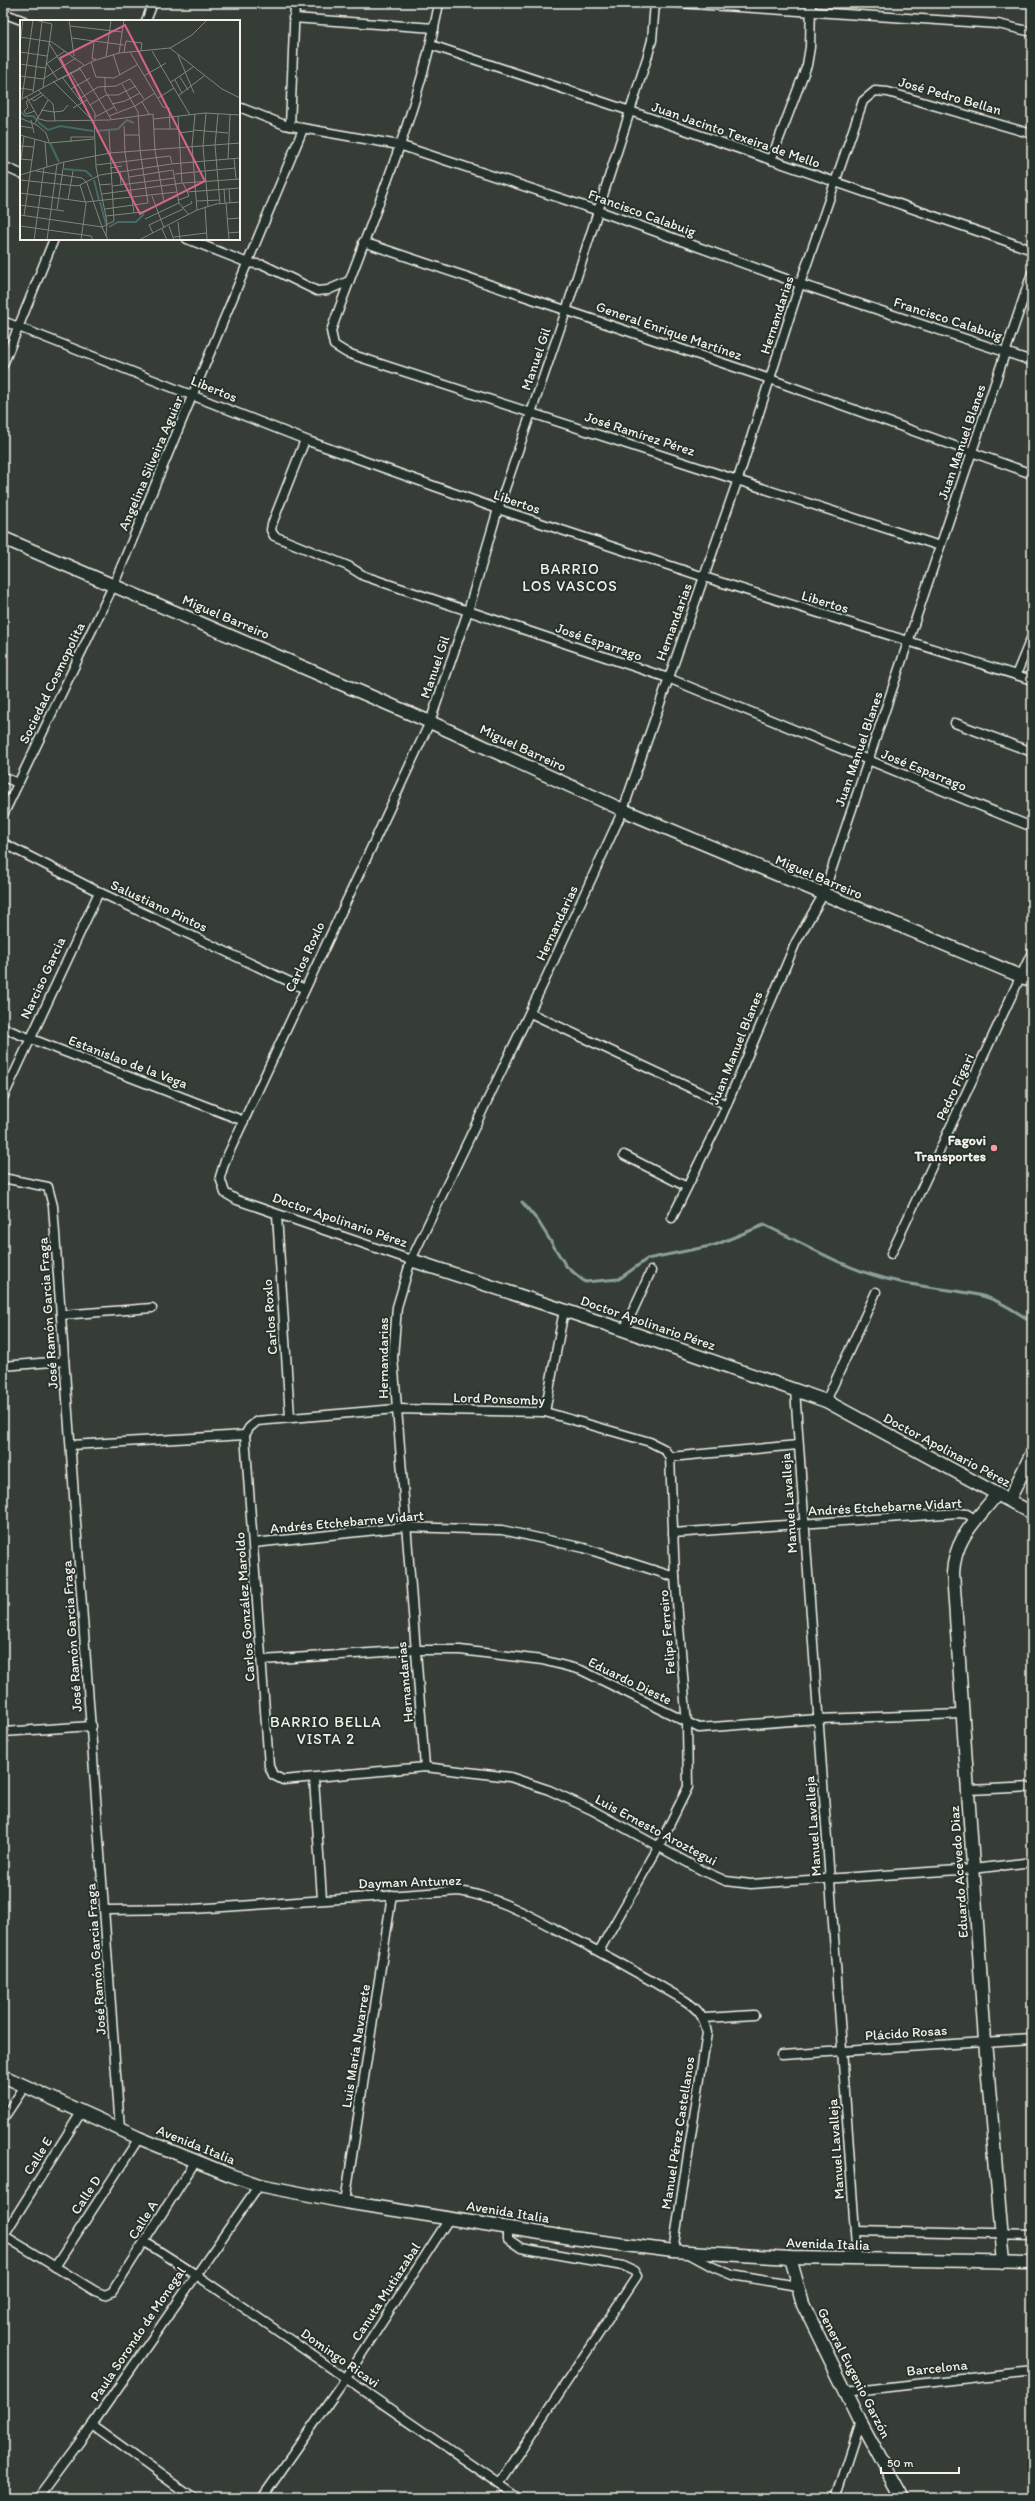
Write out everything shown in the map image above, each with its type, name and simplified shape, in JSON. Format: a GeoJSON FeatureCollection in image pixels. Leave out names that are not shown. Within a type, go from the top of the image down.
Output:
{"type":"FeatureCollection","features":[{"type":"Feature","properties":{"kind":"street"},"geometry":{"type":"LineString","coordinates":[[146,20],[153,3]]}},
{"type":"Feature","properties":{"kind":"street"},"geometry":{"type":"LineString","coordinates":[[290,126],[293,18],[295,3]]}},
{"type":"Feature","properties":{"kind":"street"},"geometry":{"type":"LineString","coordinates":[[190,240],[248,262],[264,265],[317,291],[328,290],[349,281],[399,146],[431,45],[439,3]]}},
{"type":"Feature","properties":{"kind":"street","name":"Manuel Gil"},"geometry":{"type":"LineString","coordinates":[[430,722],[468,611],[498,509],[599,211],[652,40],[655,3]]}},
{"type":"Feature","properties":{"kind":"street"},"geometry":{"type":"LineString","coordinates":[[677,3],[810,7],[998,24],[1032,32]]}},
{"type":"Feature","properties":{"kind":"street"},"geometry":{"type":"LineString","coordinates":[[771,160],[807,66],[810,47],[810,7]]}},
{"type":"Feature","properties":{"kind":"street"},"geometry":{"type":"LineString","coordinates":[[3,13],[21,20]]}},
{"type":"Feature","properties":{"kind":"street"},"geometry":{"type":"LineString","coordinates":[[293,18],[434,28]]}},
{"type":"Feature","properties":{"kind":"street","name":"Juan Jacinto Texeira de Mello"},"geometry":{"type":"LineString","coordinates":[[431,45],[630,111],[834,183],[1032,250]]}},
{"type":"Feature","properties":{"kind":"street","name":"José Pedro Bellan"},"geometry":{"type":"LineString","coordinates":[[863,101],[875,91],[888,92],[1032,134]]}},
{"type":"Feature","properties":{"kind":"street","name":"Hernandarias"},"geometry":{"type":"LineString","coordinates":[[425,1768],[396,1409],[394,1330],[397,1307],[411,1260],[530,1012],[623,810],[738,479],[800,284],[863,101]]}},
{"type":"Feature","properties":{"kind":"street","name":"Francisco Calabuig"},"geometry":{"type":"LineString","coordinates":[[240,106],[290,126],[399,146],[599,211],[800,284],[1032,361]]}},
{"type":"Feature","properties":{"kind":"street","name":"Angelina Silveira Aguiar"},"geometry":{"type":"LineString","coordinates":[[114,584],[194,395],[303,129]]}},
{"type":"Feature","properties":{"kind":"street"},"geometry":{"type":"LineString","coordinates":[[3,166],[20,174]]}},
{"type":"Feature","properties":{"kind":"street"},"geometry":{"type":"LineString","coordinates":[[3,365],[54,240]]}},
{"type":"Feature","properties":{"kind":"street","name":"General Enrique Martínez"},"geometry":{"type":"LineString","coordinates":[[363,242],[770,379],[1032,474]]}},
{"type":"Feature","properties":{"kind":"street","name":"Juan Manuel Blanes"},"geometry":{"type":"LineString","coordinates":[[672,1218],[727,1105],[778,980],[796,942],[823,895],[1032,274]]}},
{"type":"Feature","properties":{"kind":"street","name":"José Ramírez Pérez"},"geometry":{"type":"LineString","coordinates":[[349,281],[331,331],[334,345],[347,353],[940,546]]}},
{"type":"Feature","properties":{"kind":"street","name":"Libertos"},"geometry":{"type":"LineString","coordinates":[[3,321],[305,440],[498,509],[704,577],[1032,680]]}},
{"type":"Feature","properties":{"kind":"street","name":"José Esparrago"},"geometry":{"type":"LineString","coordinates":[[305,440],[272,524],[271,530],[274,536],[348,566],[364,576],[668,678],[869,762],[1032,827]]}},
{"type":"Feature","properties":{"kind":"street","name":"Miguel Barreiro"},"geometry":{"type":"LineString","coordinates":[[3,538],[114,584],[430,722],[623,810],[1026,979]]}},
{"type":"Feature","properties":{"kind":"street","name":"Sociedad Cosmopolita"},"geometry":{"type":"LineString","coordinates":[[3,815],[114,584]]}},
{"type":"Feature","properties":{"kind":"street"},"geometry":{"type":"LineString","coordinates":[[1016,675],[1032,636]]}},
{"type":"Feature","properties":{"kind":"street","name":"Carlos Roxlo"},"geometry":{"type":"LineString","coordinates":[[237,1200],[225,1193],[220,1176],[225,1161],[430,722]]}},
{"type":"Feature","properties":{"kind":"street"},"geometry":{"type":"LineString","coordinates":[[955,723],[1032,752]]}},
{"type":"Feature","properties":{"kind":"street"},"geometry":{"type":"LineString","coordinates":[[3,778],[18,783]]}},
{"type":"Feature","properties":{"kind":"street","name":"Salustiano Pintos"},"geometry":{"type":"LineString","coordinates":[[3,843],[99,892],[305,989]]}},
{"type":"Feature","properties":{"kind":"street","name":"Narciso Garcia"},"geometry":{"type":"LineString","coordinates":[[3,1098],[99,892]]}},
{"type":"Feature","properties":{"kind":"street","name":"Pedro Figari"},"geometry":{"type":"LineString","coordinates":[[892,1254],[1026,979],[1032,952]]}},
{"type":"Feature","properties":{"kind":"street"},"geometry":{"type":"LineString","coordinates":[[530,1012],[727,1105]]}},
{"type":"Feature","properties":{"kind":"street","name":"Estanislao de la Vega"},"geometry":{"type":"LineString","coordinates":[[3,1028],[244,1120]]}},
{"type":"Feature","properties":{"kind":"street"},"geometry":{"type":"LineString","coordinates":[[624,1155],[687,1187]]}},
{"type":"Feature","properties":{"kind":"street","name":"José Ramón Garcia Fraga"},"geometry":{"type":"LineString","coordinates":[[3,1178],[40,1184],[48,1187],[51,1193],[106,1910],[120,2129]]}},
{"type":"Feature","properties":{"kind":"street","name":"Doctor Apolinario Pérez"},"geometry":{"type":"LineString","coordinates":[[237,1200],[277,1215],[624,1330],[826,1401],[1032,1512]]}},
{"type":"Feature","properties":{"kind":"street","name":"Carlos Roxlo"},"geometry":{"type":"LineString","coordinates":[[277,1215],[290,1417]]}},
{"type":"Feature","properties":{"kind":"street"},"geometry":{"type":"LineString","coordinates":[[624,1330],[651,1270]]}},
{"type":"Feature","properties":{"kind":"street"},"geometry":{"type":"LineString","coordinates":[[826,1401],[876,1292]]}},
{"type":"Feature","properties":{"kind":"street"},"geometry":{"type":"LineString","coordinates":[[61,1315],[152,1308]]}},
{"type":"Feature","properties":{"kind":"street"},"geometry":{"type":"LineString","coordinates":[[545,1412],[564,1310]]}},
{"type":"Feature","properties":{"kind":"street"},"geometry":{"type":"LineString","coordinates":[[3,1366],[64,1361]]}},
{"type":"Feature","properties":{"kind":"street","name":"Manuel Lavalleja"},"geometry":{"type":"LineString","coordinates":[[795,1390],[857,2260]]}},
{"type":"Feature","properties":{"kind":"street","name":"Lord Ponsomby"},"geometry":{"type":"LineString","coordinates":[[245,1435],[249,1428],[257,1421],[290,1417],[396,1409],[545,1412],[650,1442],[664,1449],[670,1457]]}},
{"type":"Feature","properties":{"kind":"street"},"geometry":{"type":"LineString","coordinates":[[71,1445],[245,1435]]}},
{"type":"Feature","properties":{"kind":"street","name":"Carlos González Maroldo"},"geometry":{"type":"LineString","coordinates":[[245,1435],[269,1766],[273,1775]]}},
{"type":"Feature","properties":{"kind":"street"},"geometry":{"type":"LineString","coordinates":[[670,1457],[798,1445]]}},
{"type":"Feature","properties":{"kind":"street"},"geometry":{"type":"LineString","coordinates":[[1009,1500],[1032,1453]]}},
{"type":"Feature","properties":{"kind":"street","name":"Felipe Ferreiro"},"geometry":{"type":"LineString","coordinates":[[599,1951],[659,1846],[688,1787],[687,1725],[675,1577],[670,1457]]}},
{"type":"Feature","properties":{"kind":"street","name":"Eduardo Acevedo Diaz"},"geometry":{"type":"LineString","coordinates":[[997,1494],[962,1537],[954,1555],[953,1573],[985,2041],[1004,2262]]}},
{"type":"Feature","properties":{"kind":"street","name":"Andrés Etchebarne Vidart"},"geometry":{"type":"LineString","coordinates":[[673,1533],[958,1513],[967,1514],[976,1520]]}},
{"type":"Feature","properties":{"kind":"street","name":"Andrés Etchebarne Vidart"},"geometry":{"type":"LineString","coordinates":[[254,1543],[405,1527],[502,1530],[584,1548],[675,1577]]}},
{"type":"Feature","properties":{"kind":"street","name":"Eduardo Dieste"},"geometry":{"type":"LineString","coordinates":[[262,1660],[416,1650],[460,1650],[542,1660],[581,1670],[616,1686],[687,1725],[699,1728],[818,1718],[962,1714]]}},
{"type":"Feature","properties":{"kind":"street"},"geometry":{"type":"LineString","coordinates":[[3,1732],[92,1726]]}},
{"type":"Feature","properties":{"kind":"street","name":"Luis Ernesto Aroztegui"},"geometry":{"type":"LineString","coordinates":[[273,1775],[283,1780],[314,1779],[425,1768],[510,1777],[549,1790],[659,1846],[701,1870],[726,1881],[751,1884],[973,1868],[1032,1862]]}},
{"type":"Feature","properties":{"kind":"street"},"geometry":{"type":"LineString","coordinates":[[314,1779],[322,1899]]}},
{"type":"Feature","properties":{"kind":"street"},"geometry":{"type":"LineString","coordinates":[[969,1790],[1032,1787]]}},
{"type":"Feature","properties":{"kind":"street","name":"Dayman Antunez"},"geometry":{"type":"LineString","coordinates":[[106,1910],[193,1909],[322,1899],[459,1891],[483,1895],[504,1903],[599,1951],[697,2008],[705,2018]]}},
{"type":"Feature","properties":{"kind":"street","name":"Luis María Navarrete"},"geometry":{"type":"LineString","coordinates":[[345,2202],[392,1895]]}},
{"type":"Feature","properties":{"kind":"street"},"geometry":{"type":"LineString","coordinates":[[705,2018],[754,2015]]}},
{"type":"Feature","properties":{"kind":"street","name":"Manuel Pérez Castellanos"},"geometry":{"type":"LineString","coordinates":[[679,2251],[707,2032],[705,2018]]}},
{"type":"Feature","properties":{"kind":"street","name":"Plácido Rosas"},"geometry":{"type":"LineString","coordinates":[[782,2055],[1032,2039]]}},
{"type":"Feature","properties":{"kind":"street","name":"Avenida Italia"},"geometry":{"type":"LineString","coordinates":[[3,2076],[138,2138],[195,2162],[259,2185],[345,2202],[508,2228],[679,2251],[790,2258],[1032,2262]]}},
{"type":"Feature","properties":{"kind":"street"},"geometry":{"type":"LineString","coordinates":[[3,2119],[25,2086]]}},
{"type":"Feature","properties":{"kind":"street","name":"Calle E"},"geometry":{"type":"LineString","coordinates":[[3,2235],[82,2111]]}},
{"type":"Feature","properties":{"kind":"street","name":"Calle D"},"geometry":{"type":"LineString","coordinates":[[55,2267],[138,2138]]}},
{"type":"Feature","properties":{"kind":"street","name":"Calle A"},"geometry":{"type":"LineString","coordinates":[[55,2267],[94,2292],[105,2295],[112,2292],[195,2162]]}},
{"type":"Feature","properties":{"kind":"street","name":"Paula Sorondo de Monegal"},"geometry":{"type":"LineString","coordinates":[[38,2498],[92,2425],[195,2274],[259,2185]]}},
{"type":"Feature","properties":{"kind":"street","name":"Canuta Mutiazabal"},"geometry":{"type":"LineString","coordinates":[[262,2498],[346,2378],[449,2219]]}},
{"type":"Feature","properties":{"kind":"street"},"geometry":{"type":"LineString","coordinates":[[499,2484],[637,2276],[634,2271],[623,2266],[521,2248],[508,2239],[508,2228]]}},
{"type":"Feature","properties":{"kind":"street"},"geometry":{"type":"LineString","coordinates":[[855,2231],[1032,2235]]}},
{"type":"Feature","properties":{"kind":"street"},"geometry":{"type":"LineString","coordinates":[[3,2235],[55,2267]]}},
{"type":"Feature","properties":{"kind":"street","name":"Domingo Ricavi"},"geometry":{"type":"LineString","coordinates":[[145,2242],[195,2274],[519,2498]]}},
{"type":"Feature","properties":{"kind":"street"},"geometry":{"type":"LineString","coordinates":[[679,2251],[732,2275],[797,2286]]}},
{"type":"Feature","properties":{"kind":"street","name":"General Eugenio Garzón"},"geometry":{"type":"LineString","coordinates":[[790,2258],[803,2304],[845,2392],[902,2498]]}},
{"type":"Feature","properties":{"kind":"street","name":"Barcelona"},"geometry":{"type":"LineString","coordinates":[[845,2392],[1032,2371]]}},
{"type":"Feature","properties":{"kind":"street"},"geometry":{"type":"LineString","coordinates":[[835,2498],[860,2421]]}},
{"type":"Feature","properties":{"kind":"street"},"geometry":{"type":"LineString","coordinates":[[92,2425],[193,2498]]}},
{"type":"Feature","properties":{"kind":"waterway"},"geometry":{"type":"LineString","coordinates":[[522,1202],[538,1221],[566,1266],[585,1282],[619,1279],[647,1259],[715,1245],[764,1225],[850,1267],[904,1283],[966,1293],[992,1299],[1032,1322]]}},
{"type":"Feature","properties":{"kind":"place","name":"Fagovi Transportes"},"geometry":{"type":"Point","coordinates":[994,1148]}},
{"type":"Feature","properties":{"kind":"district","name":"BARRIO LOS VASCOS"},"geometry":{"type":"Point","coordinates":[570,578]}},
{"type":"Feature","properties":{"kind":"district","name":"BARRIO BELLA VISTA 2"},"geometry":{"type":"Point","coordinates":[326,1730]}}]}
